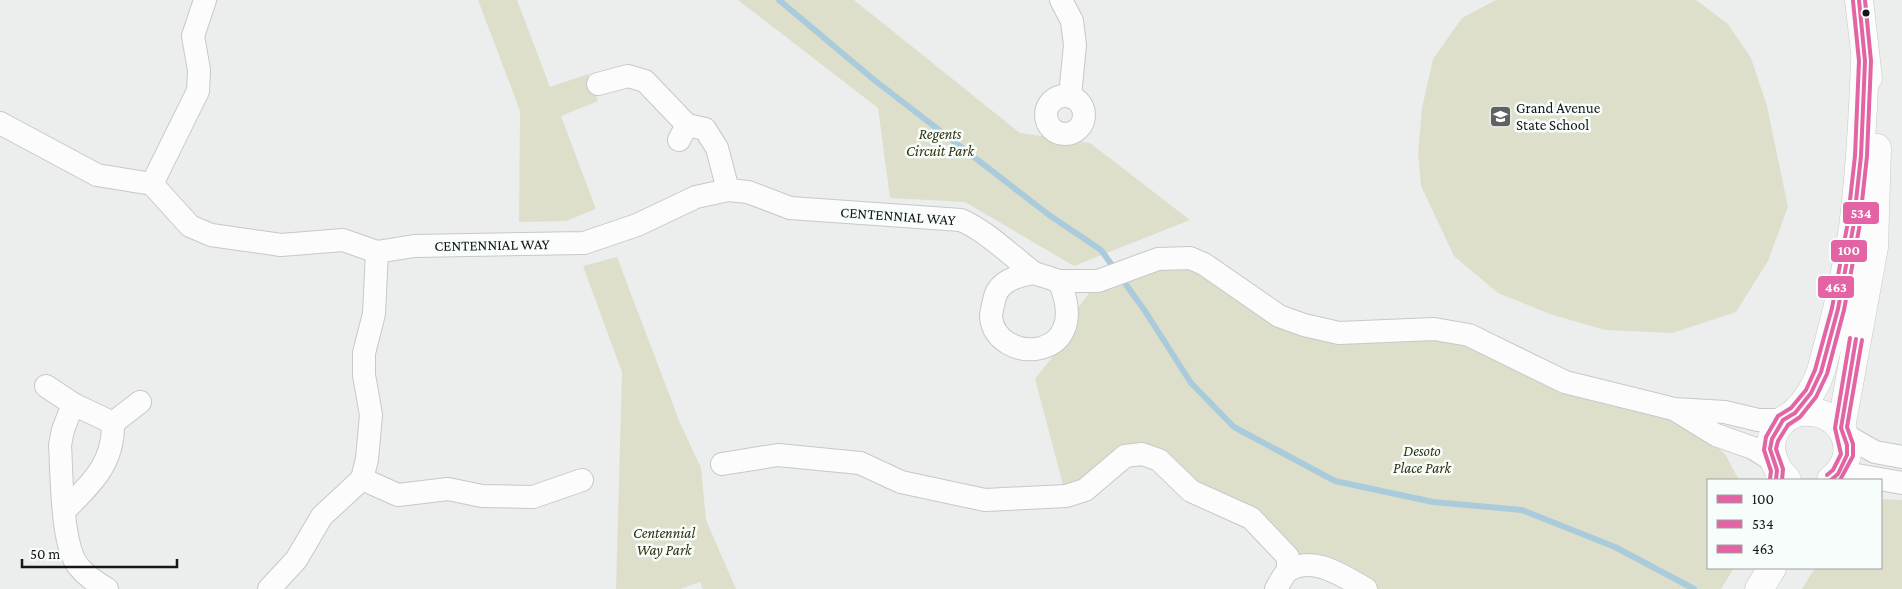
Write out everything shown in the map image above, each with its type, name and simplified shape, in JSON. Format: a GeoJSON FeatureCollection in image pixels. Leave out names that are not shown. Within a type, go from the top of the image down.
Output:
{"type":"FeatureCollection","features":[{"type":"Feature","properties":{"kind":"street"},"geometry":{"type":"LineString","coordinates":[[2,125],[97,175],[152,184],[198,91],[199,70],[193,36],[205,0]]}},
{"type":"Feature","properties":{"kind":"street"},"geometry":{"type":"LineString","coordinates":[[1060,0],[1072,21],[1076,45],[1070,96]]}},
{"type":"Feature","properties":{"kind":"street"},"geometry":{"type":"LineString","coordinates":[[1834,477],[1847,455],[1843,431],[1874,247],[1878,157],[1859,0]]}},
{"type":"Feature","properties":{"kind":"street"},"geometry":{"type":"LineString","coordinates":[[1778,473],[1772,438],[1811,393],[1821,372],[1838,309],[1853,228],[1859,174],[1866,61]]}},
{"type":"Feature","properties":{"kind":"street"},"geometry":{"type":"LineString","coordinates":[[598,84],[628,76],[645,81],[683,132],[705,129],[717,148],[728,190]]}},
{"type":"Feature","properties":{"kind":"street","name":"CENTENNIAL WAY"},"geometry":{"type":"LineString","coordinates":[[152,184],[190,226],[211,235],[281,245],[343,240],[377,252],[414,246],[584,243],[637,225],[696,196],[728,190],[748,192],[790,208],[961,220],[979,228],[994,243],[1034,273],[1059,281],[1104,279],[1158,259],[1190,258],[1204,264],[1279,316],[1304,326],[1339,333],[1434,329],[1470,335],[1565,382],[1674,409],[1725,412],[1758,420],[1789,417]]}},
{"type":"Feature","properties":{"kind":"street"},"geometry":{"type":"LineString","coordinates":[[994,243],[997,274],[991,316],[998,333],[1014,348],[1039,350],[1058,339],[1069,320],[1104,279]]}},
{"type":"Feature","properties":{"kind":"street"},"geometry":{"type":"LineString","coordinates":[[269,589],[296,560],[322,516],[362,479],[367,459],[371,415],[364,375],[364,352],[374,314],[377,252]]}},
{"type":"Feature","properties":{"kind":"street"},"geometry":{"type":"LineString","coordinates":[[995,295],[1012,277],[1034,273]]}},
{"type":"Feature","properties":{"kind":"street"},"geometry":{"type":"LineString","coordinates":[[1059,281],[1067,299],[1069,320]]}},
{"type":"Feature","properties":{"kind":"street"},"geometry":{"type":"LineString","coordinates":[[46,386],[73,404],[113,423]]}},
{"type":"Feature","properties":{"kind":"street"},"geometry":{"type":"LineString","coordinates":[[113,423],[140,402]]}},
{"type":"Feature","properties":{"kind":"street"},"geometry":{"type":"LineString","coordinates":[[73,404],[63,430],[60,445],[68,541],[78,566],[93,581],[107,589]]}},
{"type":"Feature","properties":{"kind":"street","name":"CENTENNIAL WAY"},"geometry":{"type":"LineString","coordinates":[[1674,409],[1716,435],[1753,448],[1778,473]]}},
{"type":"Feature","properties":{"kind":"street"},"geometry":{"type":"LineString","coordinates":[[1789,417],[1808,410],[1821,412],[1832,418],[1843,431],[1875,452],[1902,457]]}},
{"type":"Feature","properties":{"kind":"street"},"geometry":{"type":"LineString","coordinates":[[65,510],[96,479],[114,442],[113,423]]}},
{"type":"Feature","properties":{"kind":"street"},"geometry":{"type":"LineString","coordinates":[[722,464],[778,454],[860,463],[901,482],[985,500],[1066,496],[1085,490],[1125,456],[1142,454],[1159,460],[1191,491],[1251,518],[1288,557],[1288,570],[1276,589]]}},
{"type":"Feature","properties":{"kind":"street"},"geometry":{"type":"LineString","coordinates":[[1834,477],[1851,474],[1879,479]]}},
{"type":"Feature","properties":{"kind":"street"},"geometry":{"type":"LineString","coordinates":[[362,479],[398,495],[448,489],[482,496],[533,497],[582,480]]}},
{"type":"Feature","properties":{"kind":"street"},"geometry":{"type":"LineString","coordinates":[[1882,479],[1902,483]]}},
{"type":"Feature","properties":{"kind":"street"},"geometry":{"type":"LineString","coordinates":[[1288,570],[1306,565],[1328,568],[1366,589]]}},
{"type":"Feature","properties":{"kind":"street"},"geometry":{"type":"LineString","coordinates":[[1758,589],[1761,569]]}},
{"type":"Feature","properties":{"kind":"street"},"geometry":{"type":"LineString","coordinates":[[1758,589],[1771,569]]}},
{"type":"Feature","properties":{"kind":"green space"},"geometry":{"type":"Polygon","coordinates":[[[478,0],[517,0],[550,87],[588,74],[598,101],[561,116],[596,209],[566,221],[519,222],[520,111],[478,0]]]}},
{"type":"Feature","properties":{"kind":"green space","name":"Regents Circuit Park"},"geometry":{"type":"Polygon","coordinates":[[[738,0],[854,0],[1020,133],[1090,143],[1190,220],[1074,266],[965,202],[890,198],[878,108],[738,0]]]}},
{"type":"Feature","properties":{"kind":"green space"},"geometry":{"type":"Polygon","coordinates":[[[1496,0],[1696,0],[1728,24],[1751,58],[1767,106],[1788,207],[1768,261],[1736,312],[1672,333],[1605,330],[1553,315],[1498,293],[1454,256],[1421,186],[1418,153],[1422,108],[1433,59],[1462,18],[1496,0]]]}},
{"type":"Feature","properties":{"kind":"green space","name":"Centennial Way Park"},"geometry":{"type":"Polygon","coordinates":[[[617,257],[680,423],[701,468],[706,520],[736,589],[703,589],[700,582],[680,589],[616,589],[622,372],[583,266],[617,257]]]}},
{"type":"Feature","properties":{"kind":"green space","name":"Desoto Place Park"},"geometry":{"type":"Polygon","coordinates":[[[1174,257],[1304,325],[1434,329],[1565,382],[1674,409],[1725,454],[1738,479],[1707,479],[1707,569],[1733,569],[1721,589],[1366,589],[1288,557],[1142,454],[1066,496],[1035,379],[1062,345],[1069,320],[1098,281],[1174,257]]]}},
{"type":"Feature","properties":{"kind":"green space"},"geometry":{"type":"Polygon","coordinates":[[[1882,499],[1902,500],[1902,589],[1802,589],[1814,569],[1882,569],[1882,499]]]}},
{"type":"Feature","properties":{"kind":"waterway"},"geometry":{"type":"LineString","coordinates":[[779,0],[873,79],[1049,215],[1101,250],[1145,311],[1191,383],[1234,427],[1335,481],[1433,502],[1522,510],[1615,547],[1694,589]]}},
{"type":"Feature","properties":{"kind":"transit line","name":"100"},"geometry":{"type":"LineString","coordinates":[[1776,479],[1777,470],[1770,449],[1772,439],[1783,420],[1795,413],[1811,393],[1821,372],[1838,309],[1853,228],[1861,156],[1865,61],[1859,0]]}},
{"type":"Feature","properties":{"kind":"transit line","name":"534"},"geometry":{"type":"LineString","coordinates":[[1782,479],[1783,469],[1776,449],[1778,441],[1788,425],[1800,417],[1816,397],[1827,374],[1844,310],[1859,229],[1867,156],[1871,61],[1865,0]]}},
{"type":"Feature","properties":{"kind":"transit line","name":"463"},"geometry":{"type":"LineString","coordinates":[[1770,479],[1771,471],[1764,450],[1766,437],[1778,416],[1791,408],[1806,390],[1815,370],[1832,308],[1847,227],[1855,156],[1859,61],[1853,1]]}},
{"type":"Feature","properties":{"kind":"transit line","name":"463"},"geometry":{"type":"LineString","coordinates":[[1827,475],[1833,470],[1841,454],[1835,428],[1850,338]]}},
{"type":"Feature","properties":{"kind":"transit line","name":"100"},"geometry":{"type":"LineString","coordinates":[[1832,479],[1838,474],[1847,455],[1847,445],[1841,428],[1856,339]]}},
{"type":"Feature","properties":{"kind":"transit line","name":"534"},"geometry":{"type":"LineString","coordinates":[[1841,479],[1853,456],[1853,444],[1847,427],[1862,340]]}},
{"type":"Feature","properties":{"kind":"place","name":"Grand Avenue State School"},"geometry":{"type":"Point","coordinates":[1500,117]}}]}
